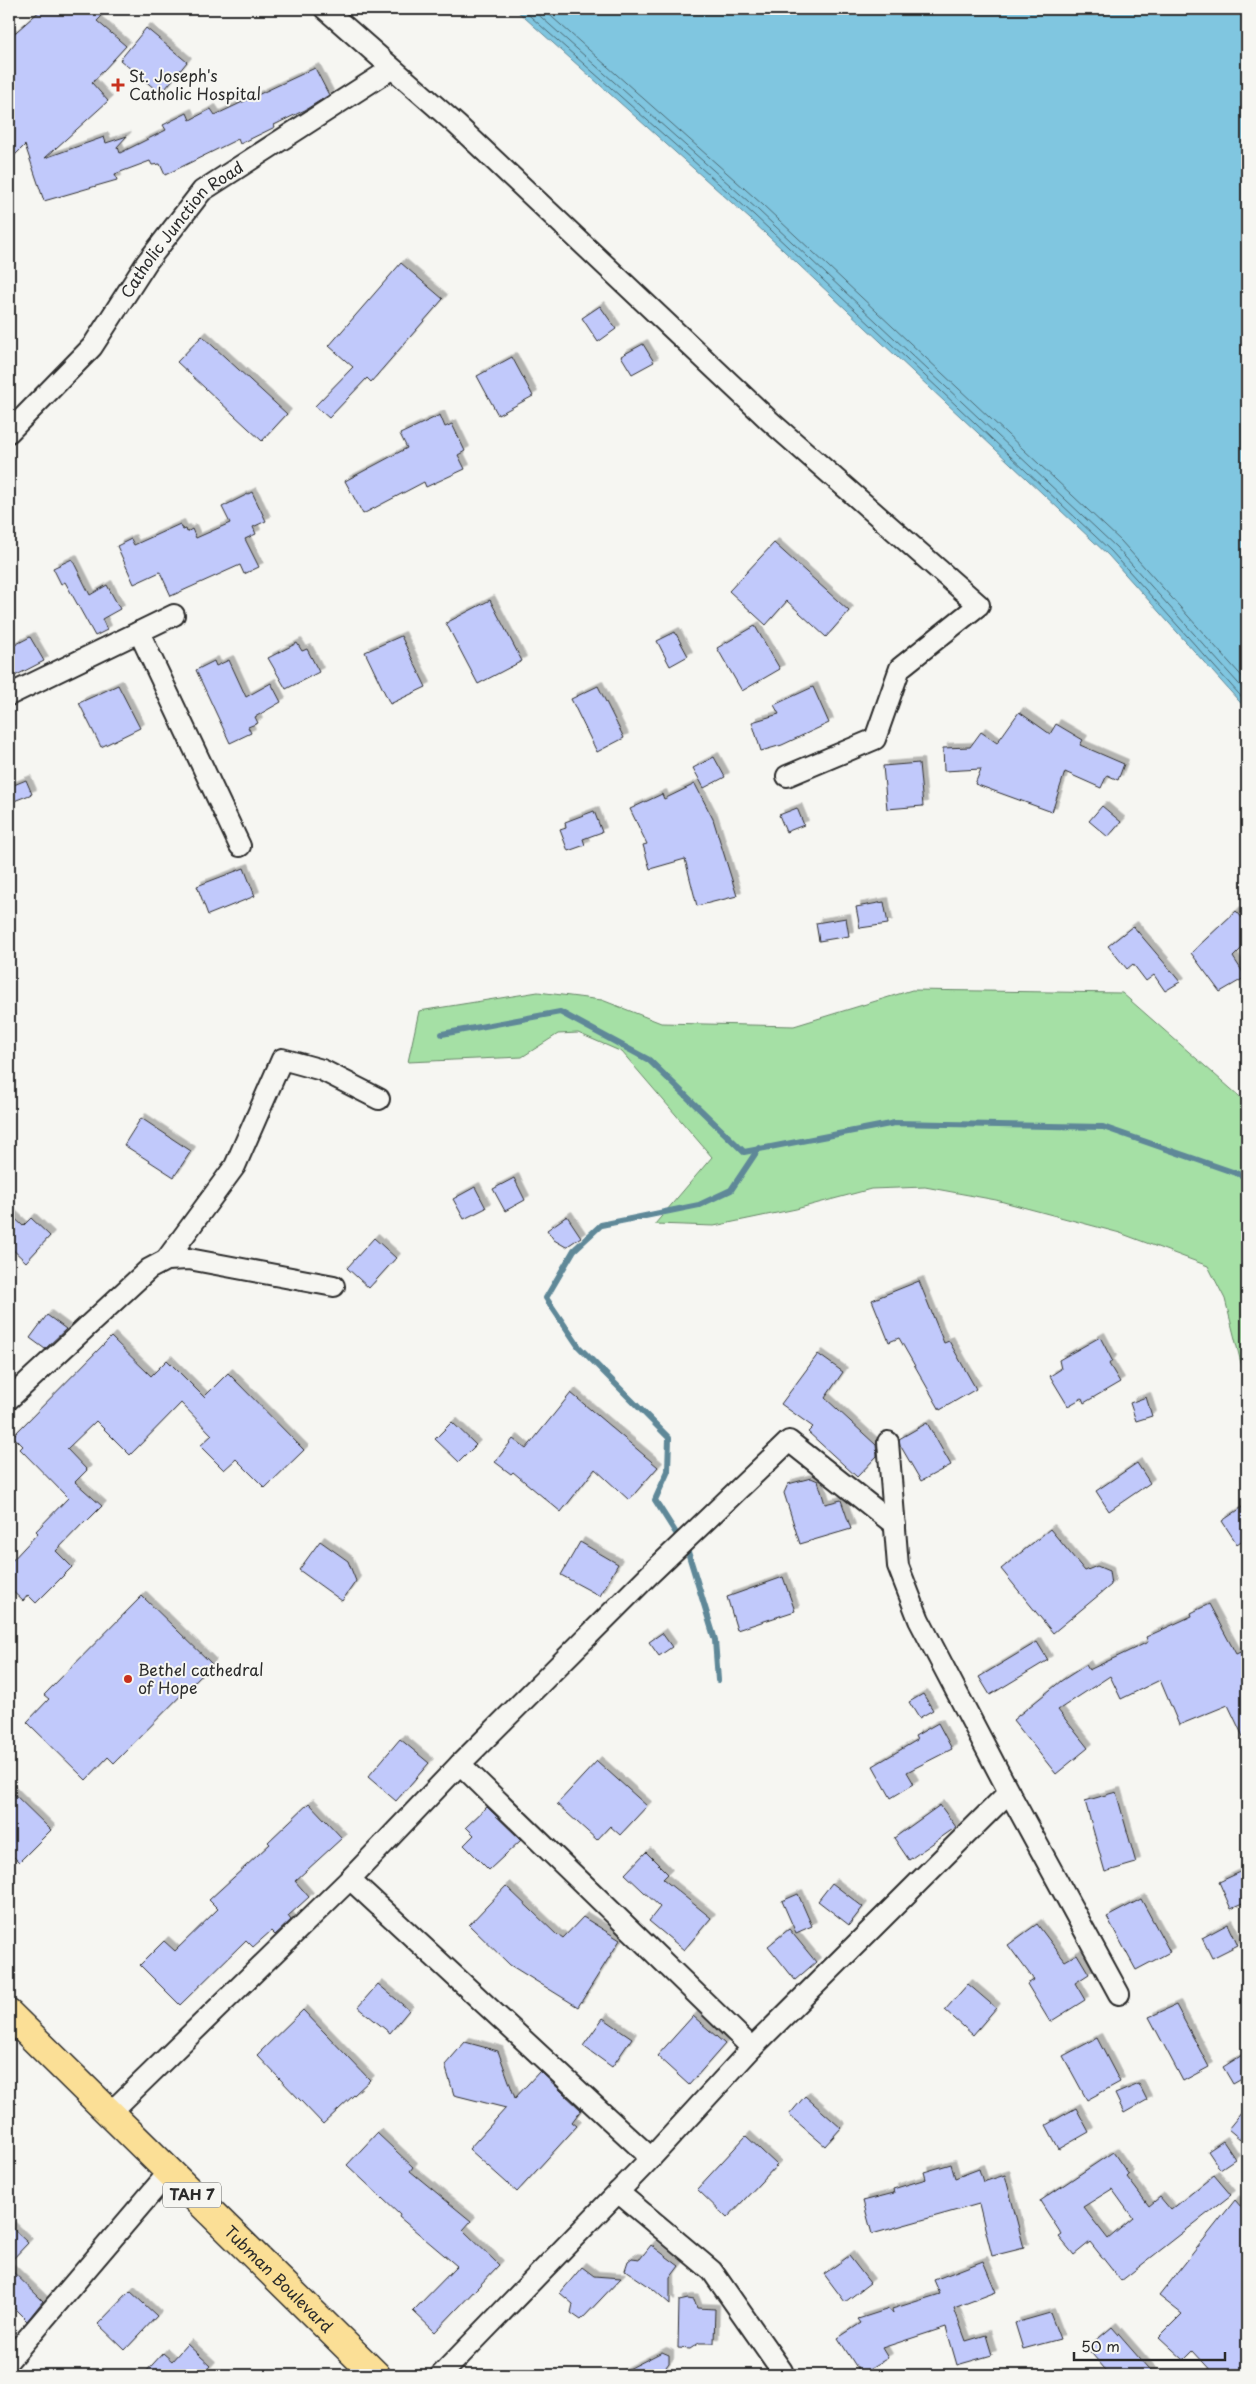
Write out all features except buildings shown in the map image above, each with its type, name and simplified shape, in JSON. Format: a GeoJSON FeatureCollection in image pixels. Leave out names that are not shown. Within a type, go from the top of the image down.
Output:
{"type":"FeatureCollection","features":[{"type":"Feature","properties":{"kind":"highway","name":"Tubman Boulevard"},"geometry":{"type":"LineString","coordinates":[[9,2014],[376,2375]]}},
{"type":"Feature","properties":{"kind":"street"},"geometry":{"type":"LineString","coordinates":[[325,9],[456,125],[771,422],[979,605],[900,668],[874,739],[787,776]]}},
{"type":"Feature","properties":{"kind":"street","name":"Catholic Junction Road"},"geometry":{"type":"LineString","coordinates":[[9,432],[92,347],[147,262],[202,191],[391,69]]}},
{"type":"Feature","properties":{"kind":"street"},"geometry":{"type":"LineString","coordinates":[[9,695],[174,615]]}},
{"type":"Feature","properties":{"kind":"street"},"geometry":{"type":"LineString","coordinates":[[139,632],[240,846]]}},
{"type":"Feature","properties":{"kind":"street"},"geometry":{"type":"LineString","coordinates":[[9,1399],[150,1269],[166,1260],[235,1166],[282,1058],[322,1070],[379,1100]]}},
{"type":"Feature","properties":{"kind":"street"},"geometry":{"type":"LineString","coordinates":[[166,1260],[189,1259],[334,1286]]}},
{"type":"Feature","properties":{"kind":"street"},"geometry":{"type":"LineString","coordinates":[[110,2114],[350,1879],[460,1764],[650,1574],[789,1441],[895,1525]]}},
{"type":"Feature","properties":{"kind":"street"},"geometry":{"type":"LineString","coordinates":[[888,1442],[898,1566],[918,1620],[1119,1994]]}},
{"type":"Feature","properties":{"kind":"street"},"geometry":{"type":"LineString","coordinates":[[460,1764],[752,2048]]}},
{"type":"Feature","properties":{"kind":"street"},"geometry":{"type":"LineString","coordinates":[[441,2375],[651,2158],[752,2048],[1009,1792]]}},
{"type":"Feature","properties":{"kind":"street"},"geometry":{"type":"LineString","coordinates":[[350,1879],[651,2158]]}},
{"type":"Feature","properties":{"kind":"street"},"geometry":{"type":"LineString","coordinates":[[9,2360],[169,2172]]}},
{"type":"Feature","properties":{"kind":"street"},"geometry":{"type":"LineString","coordinates":[[618,2192],[712,2271],[782,2371]]}},
{"type":"Feature","properties":{"kind":"green space"},"geometry":{"type":"Polygon","coordinates":[[[912,990],[1122,993],[1247,1103],[1247,1374],[1242,1367],[1225,1299],[1208,1266],[1120,1233],[996,1200],[925,1187],[871,1189],[796,1209],[714,1226],[655,1224],[712,1157],[622,1052],[578,1033],[558,1034],[522,1057],[408,1062],[419,1011],[538,992],[602,1000],[661,1023],[794,1026],[912,990]]]}},
{"type":"Feature","properties":{"kind":"water"},"geometry":{"type":"Polygon","coordinates":[[[515,9],[1247,9],[1247,710],[1108,555],[750,219],[515,9]]]}},
{"type":"Feature","properties":{"kind":"waterway"},"geometry":{"type":"LineString","coordinates":[[442,1034],[560,1012],[649,1060],[744,1152],[895,1123],[1103,1127],[1247,1177]]}},
{"type":"Feature","properties":{"kind":"waterway"},"geometry":{"type":"LineString","coordinates":[[718,1680],[715,1640],[688,1552],[655,1500],[668,1471],[669,1438],[579,1347],[546,1298],[574,1250],[601,1225],[699,1205],[731,1190],[759,1148]]}},
{"type":"Feature","properties":{"kind":"place","name":"St. Joseph's Catholic Hospital"},"geometry":{"type":"Point","coordinates":[118,85]}},
{"type":"Feature","properties":{"kind":"place","name":"Bethel cathedral of Hope"},"geometry":{"type":"Point","coordinates":[128,1679]}}]}
